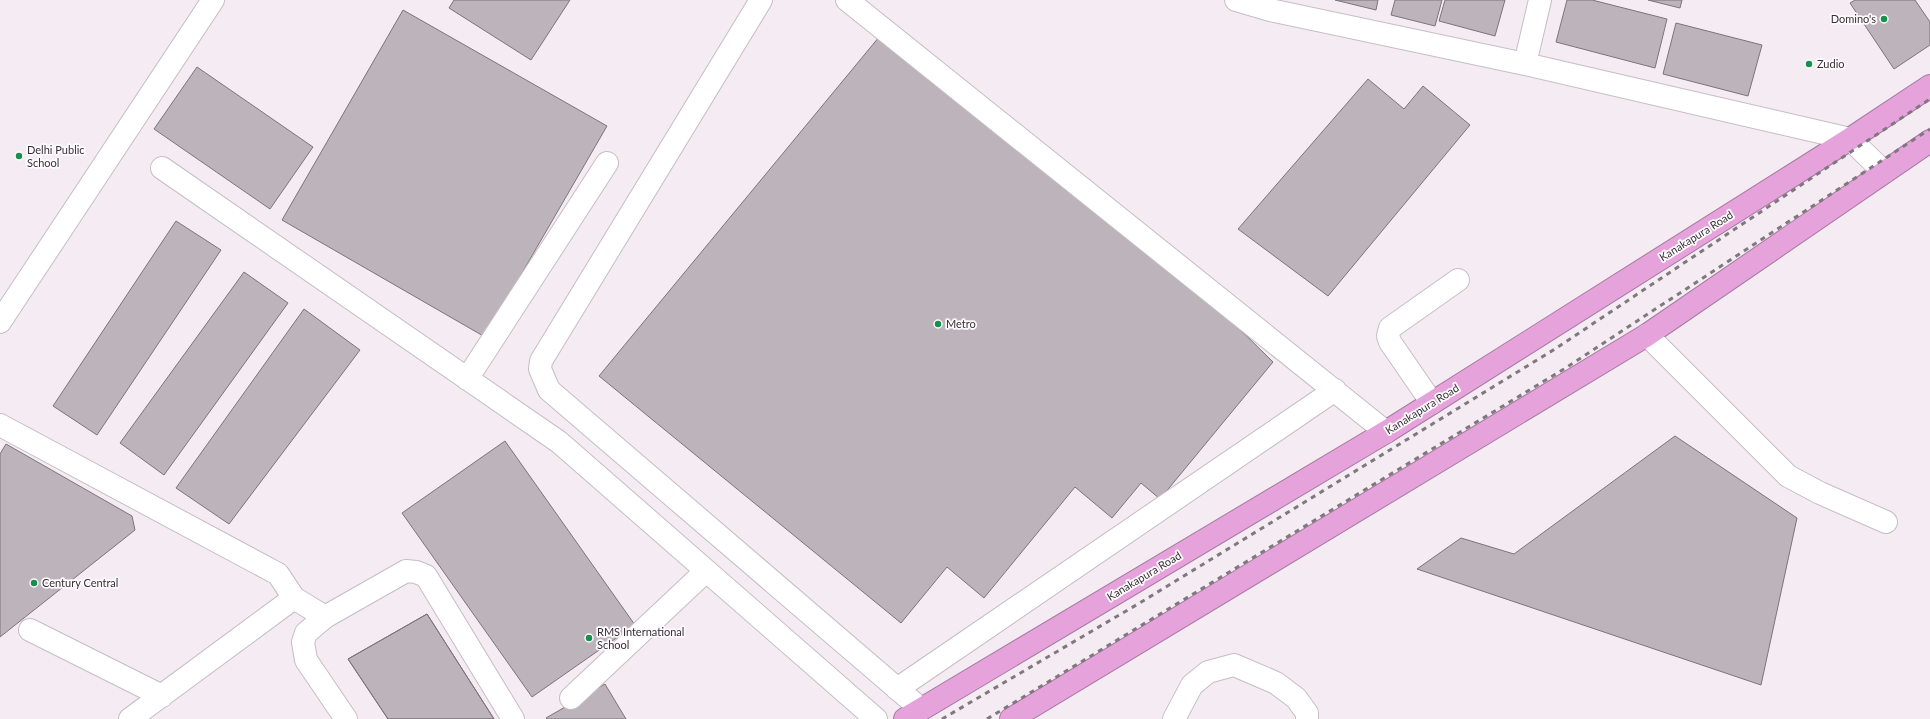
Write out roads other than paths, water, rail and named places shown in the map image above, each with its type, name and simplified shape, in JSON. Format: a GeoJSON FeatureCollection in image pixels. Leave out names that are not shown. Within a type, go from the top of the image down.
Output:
{"type":"FeatureCollection","features":[{"type":"Feature","properties":{"kind":"highway","name":"Kanakapura Road"},"geometry":{"type":"LineString","coordinates":[[913,714],[1386,432],[1850,139],[1930,86]]}},
{"type":"Feature","properties":{"kind":"highway"},"geometry":{"type":"LineString","coordinates":[[1011,719],[1647,336],[1930,140]]}},
{"type":"Feature","properties":{"kind":"street"},"geometry":{"type":"LineString","coordinates":[[0,322],[213,0]]}},
{"type":"Feature","properties":{"kind":"street"},"geometry":{"type":"LineString","coordinates":[[761,0],[541,360],[540,369],[548,390],[897,689],[913,714]]}},
{"type":"Feature","properties":{"kind":"street"},"geometry":{"type":"LineString","coordinates":[[847,0],[1386,432]]}},
{"type":"Feature","properties":{"kind":"street"},"geometry":{"type":"LineString","coordinates":[[1236,0],[1271,5],[1850,139],[1884,172]]}},
{"type":"Feature","properties":{"kind":"street"},"geometry":{"type":"LineString","coordinates":[[1525,64],[1540,0]]}},
{"type":"Feature","properties":{"kind":"street"},"geometry":{"type":"LineString","coordinates":[[467,379],[607,163]]}},
{"type":"Feature","properties":{"kind":"street"},"geometry":{"type":"LineString","coordinates":[[162,168],[559,442],[876,719]]}},
{"type":"Feature","properties":{"kind":"street"},"geometry":{"type":"LineString","coordinates":[[1432,403],[1390,342],[1388,336],[1390,328],[1458,280]]}},
{"type":"Feature","properties":{"kind":"street"},"geometry":{"type":"LineString","coordinates":[[1647,336],[1788,476],[1886,522]]}},
{"type":"Feature","properties":{"kind":"street"},"geometry":{"type":"LineString","coordinates":[[897,689],[1335,390]]}},
{"type":"Feature","properties":{"kind":"street"},"geometry":{"type":"LineString","coordinates":[[0,425],[278,574],[294,598],[325,617]]}},
{"type":"Feature","properties":{"kind":"street"},"geometry":{"type":"LineString","coordinates":[[346,719],[306,660],[304,642],[306,633],[325,617],[406,571],[416,572],[426,576],[513,719]]}},
{"type":"Feature","properties":{"kind":"street"},"geometry":{"type":"LineString","coordinates":[[571,698],[706,571]]}},
{"type":"Feature","properties":{"kind":"street"},"geometry":{"type":"LineString","coordinates":[[130,719],[294,598]]}},
{"type":"Feature","properties":{"kind":"street"},"geometry":{"type":"LineString","coordinates":[[30,630],[162,696]]}},
{"type":"Feature","properties":{"kind":"street"},"geometry":{"type":"LineString","coordinates":[[1174,719],[1192,685],[1208,672],[1234,665],[1276,682],[1296,698],[1307,713],[1307,719]]}},
{"type":"Feature","properties":{"kind":"railway"},"geometry":{"type":"LineString","coordinates":[[942,719],[1138,604],[1555,349],[1930,99]]}},
{"type":"Feature","properties":{"kind":"railway"},"geometry":{"type":"LineString","coordinates":[[987,719],[1564,369],[1930,129]]}},
{"type":"Feature","properties":{"kind":"place","name":"Domino's"},"geometry":{"type":"Point","coordinates":[1884,19]}},
{"type":"Feature","properties":{"kind":"place","name":"Zudio"},"geometry":{"type":"Point","coordinates":[1809,64]}},
{"type":"Feature","properties":{"kind":"place","name":"Delhi Public School"},"geometry":{"type":"Point","coordinates":[19,156]}},
{"type":"Feature","properties":{"kind":"place","name":"Metro"},"geometry":{"type":"Point","coordinates":[938,324]}},
{"type":"Feature","properties":{"kind":"place","name":"Century Central"},"geometry":{"type":"Point","coordinates":[34,583]}},
{"type":"Feature","properties":{"kind":"place","name":"RMS International School"},"geometry":{"type":"Point","coordinates":[589,638]}}]}
